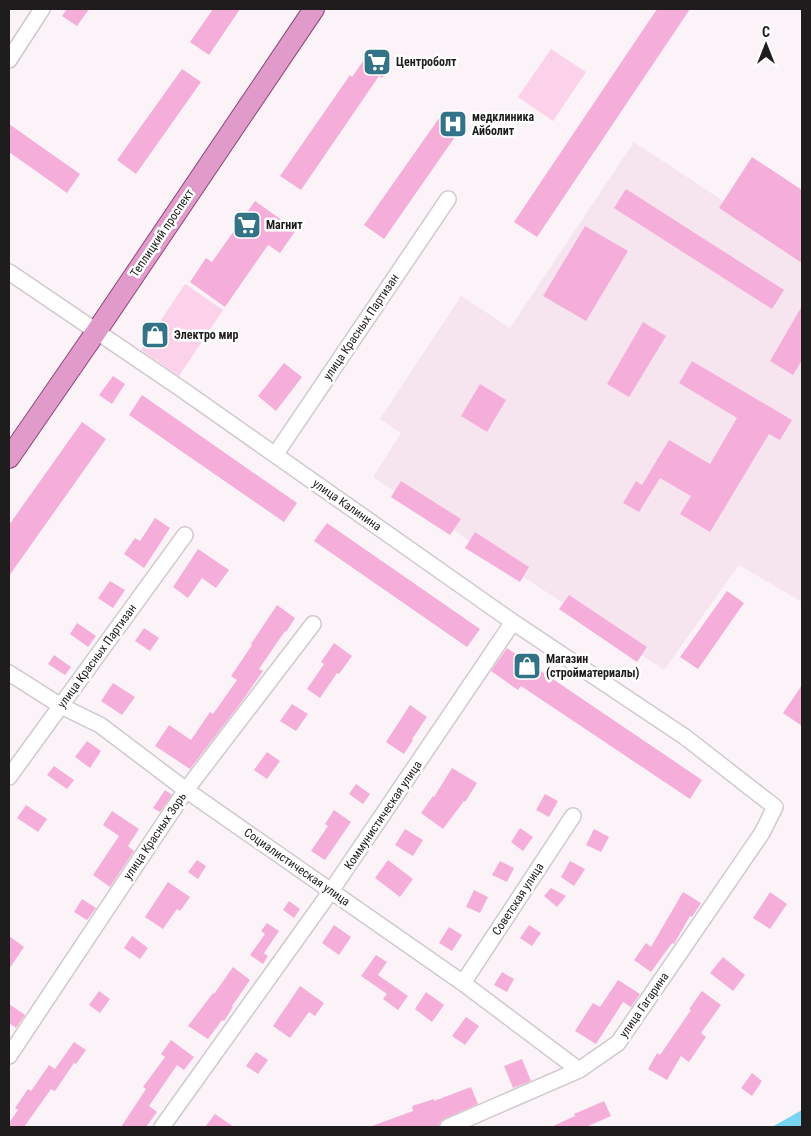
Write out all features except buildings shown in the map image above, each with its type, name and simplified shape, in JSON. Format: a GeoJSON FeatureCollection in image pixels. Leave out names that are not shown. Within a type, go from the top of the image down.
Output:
{"type":"FeatureCollection","features":[{"type":"Feature","properties":{"kind":"main road","name":"Теплицкий проспект"},"geometry":{"type":"LineString","coordinates":[[9,458],[314,9]]}},
{"type":"Feature","properties":{"kind":"street"},"geometry":{"type":"LineString","coordinates":[[9,60],[42,9]]}},
{"type":"Feature","properties":{"kind":"street","name":"улица Красных Партизан"},"geometry":{"type":"LineString","coordinates":[[275,455],[448,199]]}},
{"type":"Feature","properties":{"kind":"street","name":"улица Калинина"},"geometry":{"type":"LineString","coordinates":[[9,272],[180,388],[513,622],[685,737],[775,807]]}},
{"type":"Feature","properties":{"kind":"street","name":"улица Красных Партизан"},"geometry":{"type":"LineString","coordinates":[[9,777],[185,535]]}},
{"type":"Feature","properties":{"kind":"street","name":"Коммунистическая улица"},"geometry":{"type":"LineString","coordinates":[[162,1127],[331,891],[513,622]]}},
{"type":"Feature","properties":{"kind":"street","name":"улица Красных Зорь"},"geometry":{"type":"LineString","coordinates":[[9,1056],[186,790],[313,624]]}},
{"type":"Feature","properties":{"kind":"street","name":"Социалистическая улица"},"geometry":{"type":"LineString","coordinates":[[9,674],[61,706],[100,725],[186,790],[463,982],[579,1070]]}},
{"type":"Feature","properties":{"kind":"street","name":"улица Гагарина"},"geometry":{"type":"LineString","coordinates":[[448,1127],[579,1070],[618,1042],[762,833],[775,807]]}},
{"type":"Feature","properties":{"kind":"street","name":"Советская улица"},"geometry":{"type":"LineString","coordinates":[[463,982],[573,816]]}},
{"type":"Feature","properties":{"kind":"shaded area"},"geometry":{"type":"Polygon","coordinates":[[[551,49],[586,72],[553,121],[518,97],[551,49]]]}},
{"type":"Feature","properties":{"kind":"shaded area"},"geometry":{"type":"Polygon","coordinates":[[[634,142],[802,253],[802,602],[739,565],[664,670],[373,477],[401,433],[380,419],[461,296],[510,328],[634,142]]]}},
{"type":"Feature","properties":{"kind":"shaded area"},"geometry":{"type":"Polygon","coordinates":[[[185,284],[223,310],[179,376],[141,350],[185,284]]]}},
{"type":"Feature","properties":{"kind":"water"},"geometry":{"type":"Polygon","coordinates":[[[802,1110],[802,1127],[772,1127],[802,1110]]]}},
{"type":"Feature","properties":{"kind":"place","name":"Центроболт"},"geometry":{"type":"Point","coordinates":[377,62]}},
{"type":"Feature","properties":{"kind":"place","name":"медклиника Айболит"},"geometry":{"type":"Point","coordinates":[453,124]}},
{"type":"Feature","properties":{"kind":"place","name":"Магнит"},"geometry":{"type":"Point","coordinates":[247,225]}},
{"type":"Feature","properties":{"kind":"place","name":"Электро мир"},"geometry":{"type":"Point","coordinates":[155,335]}},
{"type":"Feature","properties":{"kind":"place","name":"Магазин (стройматериалы)"},"geometry":{"type":"Point","coordinates":[527,666]}}]}
